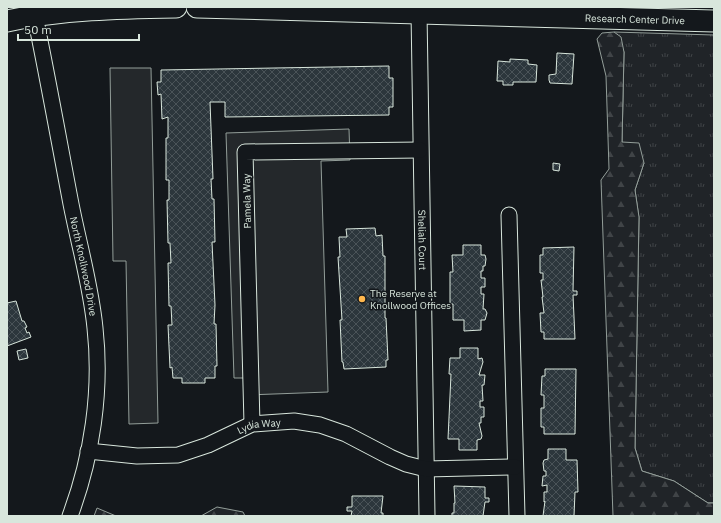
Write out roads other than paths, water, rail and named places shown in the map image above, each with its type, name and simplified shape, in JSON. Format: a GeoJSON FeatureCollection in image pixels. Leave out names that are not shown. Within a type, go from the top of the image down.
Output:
{"type":"FeatureCollection","features":[{"type":"Feature","properties":{"kind":"main road"},"geometry":{"type":"LineString","coordinates":[[7,21],[104,8],[176,7]]}},
{"type":"Feature","properties":{"kind":"main road","name":"Research Center Drive"},"geometry":{"type":"LineString","coordinates":[[197,7],[714,21]]}},
{"type":"Feature","properties":{"kind":"street","name":"Sheliah Court"},"geometry":{"type":"LineString","coordinates":[[419,12],[427,516]]}},
{"type":"Feature","properties":{"kind":"street","name":"North Knollwood Drive"},"geometry":{"type":"LineString","coordinates":[[36,16],[96,329],[97,391],[88,451],[70,516]]}},
{"type":"Feature","properties":{"kind":"street","name":"Pamela Way"},"geometry":{"type":"LineString","coordinates":[[252,424],[245,152],[420,150]]}},
{"type":"Feature","properties":{"kind":"street"},"geometry":{"type":"LineString","coordinates":[[509,215],[517,516]]}},
{"type":"Feature","properties":{"kind":"street","name":"Lydia Way"},"geometry":{"type":"LineString","coordinates":[[88,451],[137,456],[178,455],[208,444],[252,424],[294,421],[320,425],[346,434],[401,462],[426,469],[515,467]]}},
{"type":"Feature","properties":{"kind":"place","name":"The Reserve at Knollwood Offices"},"geometry":{"type":"Point","coordinates":[362,299]}}]}
